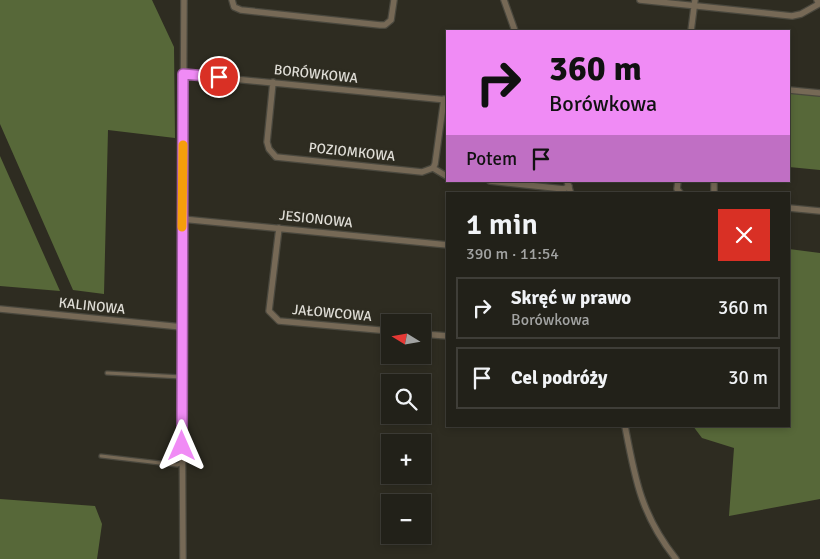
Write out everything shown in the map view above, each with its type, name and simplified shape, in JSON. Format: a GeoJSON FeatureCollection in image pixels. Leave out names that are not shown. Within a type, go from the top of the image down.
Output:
{"type":"FeatureCollection","features":[{"type":"Feature","properties":{"kind":"street"},"geometry":{"type":"LineString","coordinates":[[183,559],[182,219],[184,0]]}},
{"type":"Feature","properties":{"kind":"street"},"geometry":{"type":"LineString","coordinates":[[232,0],[234,7],[241,10],[380,25],[385,25],[391,20],[394,0]]}},
{"type":"Feature","properties":{"kind":"street"},"geometry":{"type":"LineString","coordinates":[[504,0],[515,30]]}},
{"type":"Feature","properties":{"kind":"street"},"geometry":{"type":"LineString","coordinates":[[640,0],[694,3],[792,16],[801,14],[818,2]]}},
{"type":"Feature","properties":{"kind":"street"},"geometry":{"type":"LineString","coordinates":[[691,30],[694,3]]}},
{"type":"Feature","properties":{"kind":"street","name":"BORÓWKOWA"},"geometry":{"type":"LineString","coordinates":[[183,74],[446,100]]}},
{"type":"Feature","properties":{"kind":"street","name":"POZIOMKOWA"},"geometry":{"type":"LineString","coordinates":[[273,82],[267,142],[268,149],[276,156],[422,172],[433,168]]}},
{"type":"Feature","properties":{"kind":"street"},"geometry":{"type":"LineString","coordinates":[[790,90],[820,93]]}},
{"type":"Feature","properties":{"kind":"street"},"geometry":{"type":"LineString","coordinates":[[446,100],[437,157],[433,168],[446,176]]}},
{"type":"Feature","properties":{"kind":"street"},"geometry":{"type":"LineString","coordinates":[[499,182],[564,189],[568,184]]}},
{"type":"Feature","properties":{"kind":"street"},"geometry":{"type":"LineString","coordinates":[[790,208],[820,211]]}},
{"type":"Feature","properties":{"kind":"street","name":"JESIONOWA"},"geometry":{"type":"LineString","coordinates":[[182,219],[446,245]]}},
{"type":"Feature","properties":{"kind":"street","name":"JAŁOWCOWA"},"geometry":{"type":"LineString","coordinates":[[278,228],[269,311],[279,321],[381,330]]}},
{"type":"Feature","properties":{"kind":"street","name":"KALINOWA"},"geometry":{"type":"LineString","coordinates":[[0,309],[182,328]]}},
{"type":"Feature","properties":{"kind":"street"},"geometry":{"type":"LineString","coordinates":[[431,335],[446,336]]}},
{"type":"Feature","properties":{"kind":"street"},"geometry":{"type":"LineString","coordinates":[[625,427],[634,473],[642,500],[661,538],[676,559]]}},
{"type":"Feature","properties":{"kind":"lane"},"geometry":{"type":"LineString","coordinates":[[107,373],[182,377]]}},
{"type":"Feature","properties":{"kind":"lane"},"geometry":{"type":"LineString","coordinates":[[101,456],[177,464],[182,462]]}},
{"type":"Feature","properties":{"kind":"green space"},"geometry":{"type":"Polygon","coordinates":[[[0,0],[152,0],[174,47],[175,138],[108,130],[104,294],[73,290],[0,124],[0,0]]]}},
{"type":"Feature","properties":{"kind":"green space"},"geometry":{"type":"Polygon","coordinates":[[[790,92],[820,93],[820,170],[790,167],[790,92]]]}},
{"type":"Feature","properties":{"kind":"green space"},"geometry":{"type":"Polygon","coordinates":[[[0,156],[60,291],[0,286],[0,156]]]}},
{"type":"Feature","properties":{"kind":"green space"},"geometry":{"type":"Polygon","coordinates":[[[790,249],[820,253],[820,499],[729,516],[734,448],[702,438],[694,427],[790,427],[790,249]]]}},
{"type":"Feature","properties":{"kind":"green space"},"geometry":{"type":"Polygon","coordinates":[[[0,499],[95,506],[102,524],[97,559],[0,559],[0,499]]]}},
{"type":"Feature","properties":{"kind":"slow traffic"},"geometry":{"type":"LineString","coordinates":[[182,227],[183,145]]}},
{"type":"Feature","properties":{"kind":"route"},"geometry":{"type":"LineString","coordinates":[[182,446],[183,74],[219,77]]}}]}
